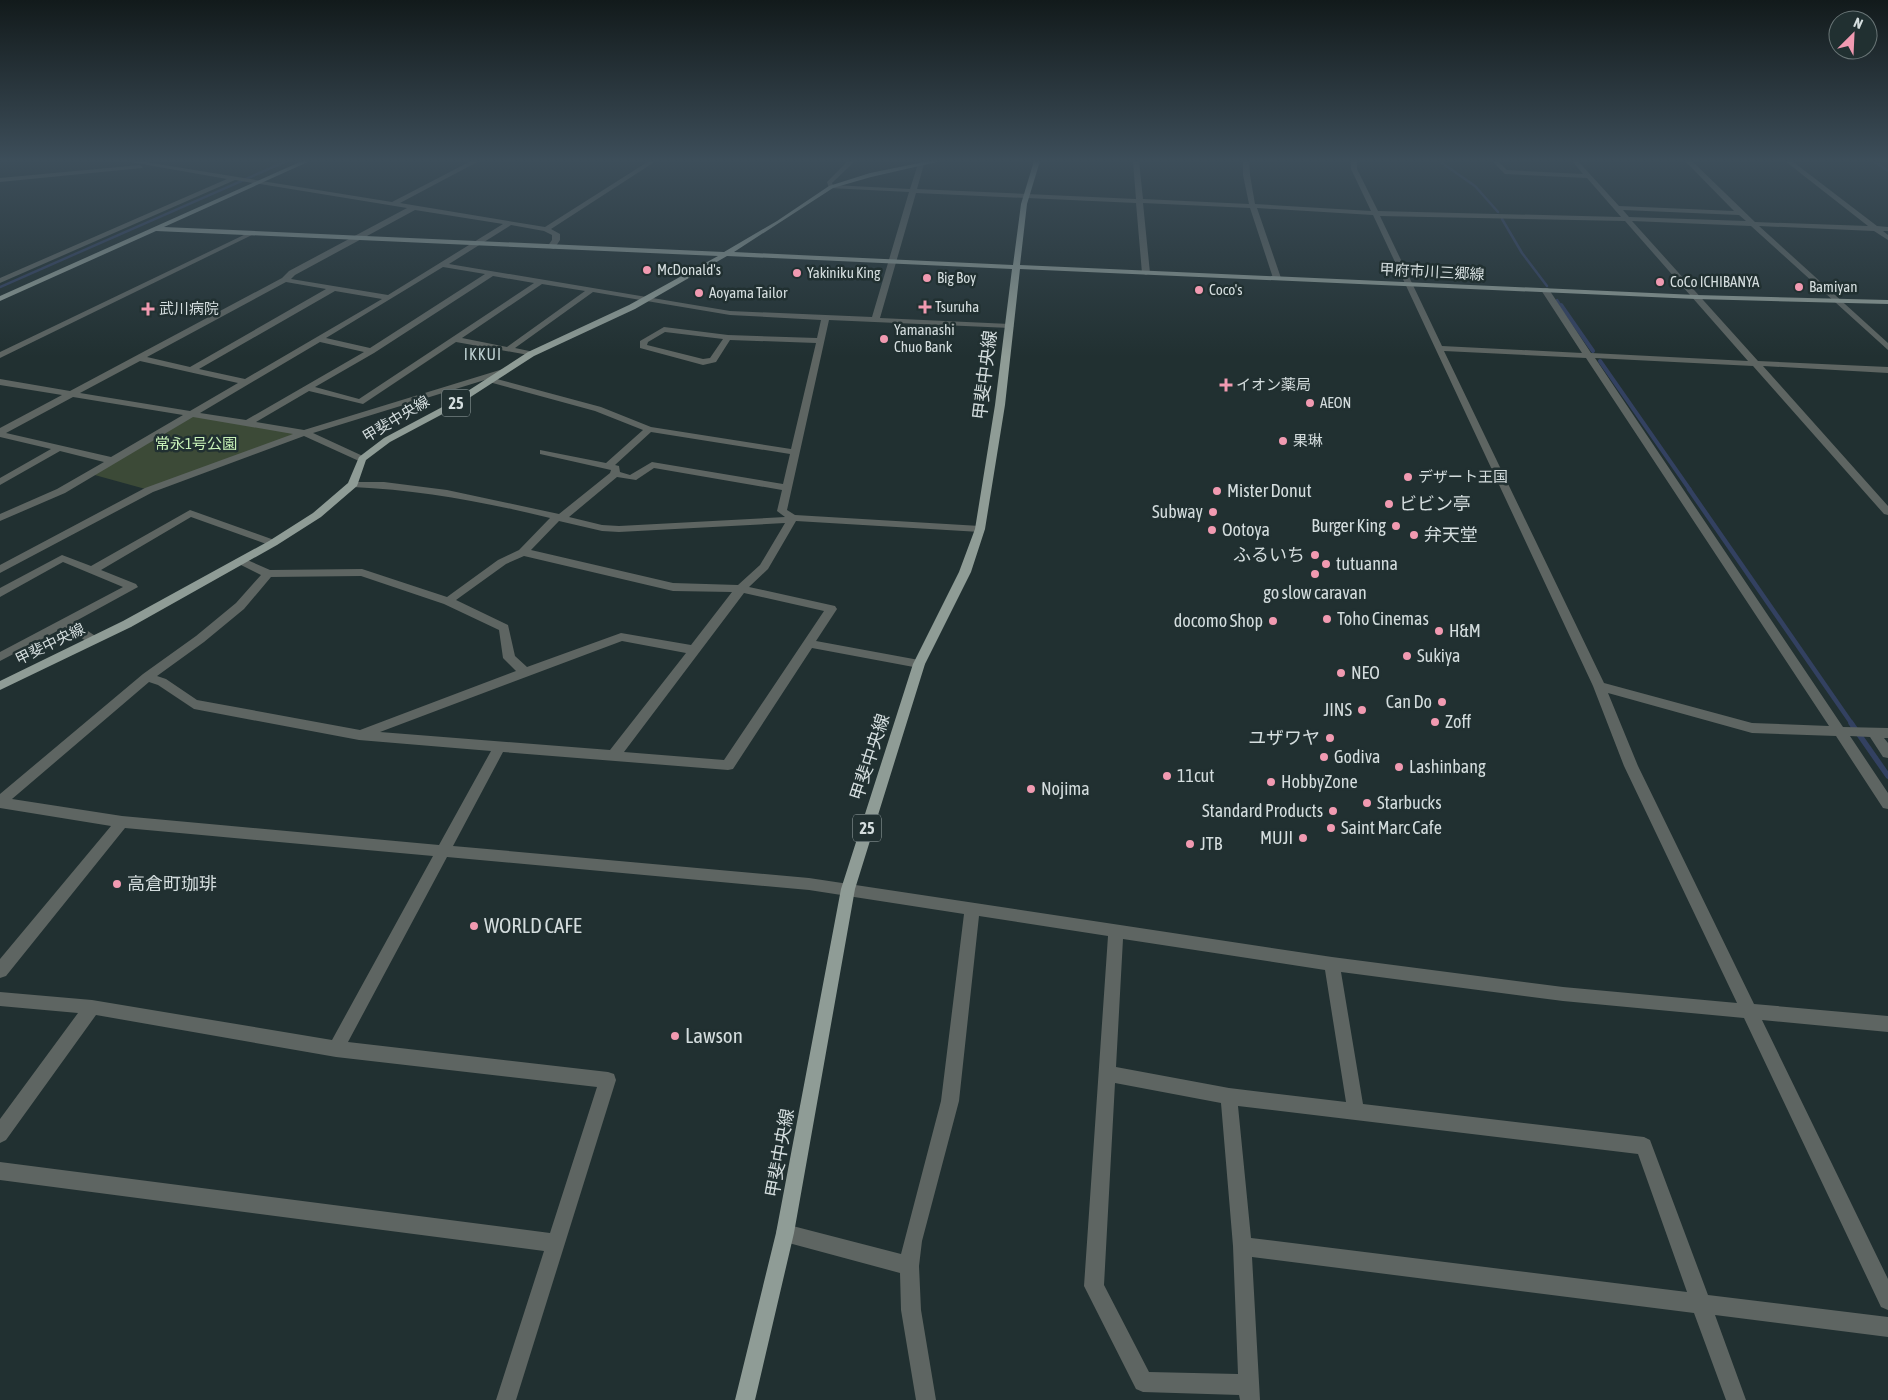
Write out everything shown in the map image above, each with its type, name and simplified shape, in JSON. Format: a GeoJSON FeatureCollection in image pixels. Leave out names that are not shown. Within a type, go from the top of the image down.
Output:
{"type":"FeatureCollection","features":[{"type":"Feature","properties":{"kind":"main road"},"geometry":{"type":"LineString","coordinates":[[155,229],[161,226]]}},
{"type":"Feature","properties":{"kind":"main road","name":"甲斐中央線"},"geometry":{"type":"LineString","coordinates":[[0,686],[93,640],[273,543],[317,514],[353,484],[362,459],[400,432],[449,406],[531,354],[645,300],[770,226]]}},
{"type":"Feature","properties":{"kind":"main road","name":"甲斐中央線"},"geometry":{"type":"LineString","coordinates":[[745,1400],[785,1233],[848,889],[919,664],[965,572],[980,528],[1000,405],[1022,226]]}},
{"type":"Feature","properties":{"kind":"main road","name":"甲府市川三郷線"},"geometry":{"type":"LineString","coordinates":[[0,299],[155,229],[1696,297],[1888,302]]}},
{"type":"Feature","properties":{"kind":"street"},"geometry":{"type":"LineString","coordinates":[[0,281],[127,226]]}},
{"type":"Feature","properties":{"kind":"street"},"geometry":{"type":"LineString","coordinates":[[0,433],[285,280],[292,273],[380,226]]}},
{"type":"Feature","properties":{"kind":"street"},"geometry":{"type":"LineString","coordinates":[[0,518],[61,492],[389,298],[505,226]]}},
{"type":"Feature","properties":{"kind":"street"},"geometry":{"type":"LineString","coordinates":[[530,226],[546,229],[556,234],[556,240],[552,247]]}},
{"type":"Feature","properties":{"kind":"street"},"geometry":{"type":"LineString","coordinates":[[546,229],[550,226]]}},
{"type":"Feature","properties":{"kind":"street"},"geometry":{"type":"LineString","coordinates":[[875,320],[903,226]]}},
{"type":"Feature","properties":{"kind":"street"},"geometry":{"type":"LineString","coordinates":[[1142,226],[1146,273]]}},
{"type":"Feature","properties":{"kind":"street"},"geometry":{"type":"LineString","coordinates":[[1260,226],[1277,278]]}},
{"type":"Feature","properties":{"kind":"street"},"geometry":{"type":"LineString","coordinates":[[1381,226],[1599,686],[1631,766],[1888,1300]]}},
{"type":"Feature","properties":{"kind":"street"},"geometry":{"type":"LineString","coordinates":[[1632,226],[1888,512]]}},
{"type":"Feature","properties":{"kind":"street"},"geometry":{"type":"LineString","coordinates":[[1756,226],[1888,347]]}},
{"type":"Feature","properties":{"kind":"street"},"geometry":{"type":"LineString","coordinates":[[1810,226],[1888,229]]}},
{"type":"Feature","properties":{"kind":"street"},"geometry":{"type":"LineString","coordinates":[[1873,226],[1888,238]]}},
{"type":"Feature","properties":{"kind":"street"},"geometry":{"type":"LineString","coordinates":[[0,355],[250,234]]}},
{"type":"Feature","properties":{"kind":"street"},"geometry":{"type":"LineString","coordinates":[[442,265],[730,313],[1010,326]]}},
{"type":"Feature","properties":{"kind":"street"},"geometry":{"type":"LineString","coordinates":[[246,424],[371,351],[492,274]]}},
{"type":"Feature","properties":{"kind":"street"},"geometry":{"type":"LineString","coordinates":[[285,280],[389,298]]}},
{"type":"Feature","properties":{"kind":"street"},"geometry":{"type":"LineString","coordinates":[[307,388],[360,402],[540,282]]}},
{"type":"Feature","properties":{"kind":"street"},"geometry":{"type":"LineString","coordinates":[[191,370],[334,288]]}},
{"type":"Feature","properties":{"kind":"street"},"geometry":{"type":"LineString","coordinates":[[1545,290],[1888,804]]}},
{"type":"Feature","properties":{"kind":"street"},"geometry":{"type":"LineString","coordinates":[[508,349],[590,291]]}},
{"type":"Feature","properties":{"kind":"street"},"geometry":{"type":"LineString","coordinates":[[793,518],[782,511],[826,318]]}},
{"type":"Feature","properties":{"kind":"street"},"geometry":{"type":"LineString","coordinates":[[728,337],[713,360],[703,362],[643,346],[644,341],[664,329],[728,337],[820,341]]}},
{"type":"Feature","properties":{"kind":"street"},"geometry":{"type":"LineString","coordinates":[[318,339],[371,351]]}},
{"type":"Feature","properties":{"kind":"street"},"geometry":{"type":"LineString","coordinates":[[456,339],[531,354]]}},
{"type":"Feature","properties":{"kind":"street"},"geometry":{"type":"LineString","coordinates":[[1438,348],[1888,370]]}},
{"type":"Feature","properties":{"kind":"street"},"geometry":{"type":"LineString","coordinates":[[140,358],[246,382]]}},
{"type":"Feature","properties":{"kind":"street"},"geometry":{"type":"LineString","coordinates":[[0,570],[149,490],[304,433],[503,372]]}},
{"type":"Feature","properties":{"kind":"street"},"geometry":{"type":"LineString","coordinates":[[492,380],[598,409],[649,429],[795,452]]}},
{"type":"Feature","properties":{"kind":"street"},"geometry":{"type":"LineString","coordinates":[[0,382],[304,433],[362,459]]}},
{"type":"Feature","properties":{"kind":"street"},"geometry":{"type":"LineString","coordinates":[[608,466],[649,429]]}},
{"type":"Feature","properties":{"kind":"street"},"geometry":{"type":"LineString","coordinates":[[0,433],[114,461]]}},
{"type":"Feature","properties":{"kind":"street"},"geometry":{"type":"LineString","coordinates":[[0,482],[58,448]]}},
{"type":"Feature","properties":{"kind":"street"},"geometry":{"type":"LineString","coordinates":[[543,452],[616,468],[616,474]]}},
{"type":"Feature","properties":{"kind":"street"},"geometry":{"type":"LineString","coordinates":[[616,474],[632,478],[652,465],[786,488]]}},
{"type":"Feature","properties":{"kind":"street"},"geometry":{"type":"LineString","coordinates":[[448,601],[502,562],[523,552],[559,517],[616,474]]}},
{"type":"Feature","properties":{"kind":"street"},"geometry":{"type":"LineString","coordinates":[[353,484],[382,484],[465,496],[602,528],[620,529],[782,521],[793,518],[980,528]]}},
{"type":"Feature","properties":{"kind":"street"},"geometry":{"type":"LineString","coordinates":[[91,571],[190,513],[273,543]]}},
{"type":"Feature","properties":{"kind":"street"},"geometry":{"type":"LineString","coordinates":[[614,755],[741,589],[764,567],[793,518]]}},
{"type":"Feature","properties":{"kind":"street"},"geometry":{"type":"LineString","coordinates":[[147,677],[162,682],[194,704],[359,735],[728,765],[831,609],[741,589],[673,587],[523,552]]}},
{"type":"Feature","properties":{"kind":"street"},"geometry":{"type":"LineString","coordinates":[[0,593],[62,558],[132,587],[0,657]]}},
{"type":"Feature","properties":{"kind":"street"},"geometry":{"type":"LineString","coordinates":[[241,561],[268,574],[362,572],[448,601],[504,628],[510,658],[525,672]]}},
{"type":"Feature","properties":{"kind":"street"},"geometry":{"type":"LineString","coordinates":[[0,803],[147,677],[200,639],[240,606],[268,574]]}},
{"type":"Feature","properties":{"kind":"street"},"geometry":{"type":"LineString","coordinates":[[67,623],[93,640]]}},
{"type":"Feature","properties":{"kind":"street"},"geometry":{"type":"LineString","coordinates":[[359,735],[464,698],[525,672],[621,637],[694,650]]}},
{"type":"Feature","properties":{"kind":"street"},"geometry":{"type":"LineString","coordinates":[[808,643],[919,664]]}},
{"type":"Feature","properties":{"kind":"street"},"geometry":{"type":"LineString","coordinates":[[1599,686],[1752,728],[1888,733]]}},
{"type":"Feature","properties":{"kind":"street"},"geometry":{"type":"LineString","coordinates":[[1874,733],[1888,753]]}},
{"type":"Feature","properties":{"kind":"street"},"geometry":{"type":"LineString","coordinates":[[336,1049],[440,852],[499,747]]}},
{"type":"Feature","properties":{"kind":"street"},"geometry":{"type":"LineString","coordinates":[[0,803],[122,822],[440,852],[771,880],[848,889],[1332,964],[1563,994],[1888,1024]]}},
{"type":"Feature","properties":{"kind":"street"},"geometry":{"type":"LineString","coordinates":[[0,971],[122,822]]}},
{"type":"Feature","properties":{"kind":"street"},"geometry":{"type":"LineString","coordinates":[[926,1400],[911,1310],[909,1266],[913,1241],[950,1101],[972,908]]}},
{"type":"Feature","properties":{"kind":"street"},"geometry":{"type":"LineString","coordinates":[[1116,931],[1094,1286],[1143,1382],[1250,1392],[1242,1246],[1229,1096]]}},
{"type":"Feature","properties":{"kind":"street"},"geometry":{"type":"LineString","coordinates":[[1332,964],[1356,1111]]}},
{"type":"Feature","properties":{"kind":"street"},"geometry":{"type":"LineString","coordinates":[[0,999],[92,1007],[336,1049],[608,1080],[506,1400]]}},
{"type":"Feature","properties":{"kind":"street"},"geometry":{"type":"LineString","coordinates":[[1,1132],[92,1007]]}},
{"type":"Feature","properties":{"kind":"street"},"geometry":{"type":"LineString","coordinates":[[1107,1073],[1229,1096],[1644,1146],[1736,1400]]}},
{"type":"Feature","properties":{"kind":"street"},"geometry":{"type":"LineString","coordinates":[[0,1170],[555,1243]]}},
{"type":"Feature","properties":{"kind":"street"},"geometry":{"type":"LineString","coordinates":[[785,1233],[909,1266]]}},
{"type":"Feature","properties":{"kind":"street"},"geometry":{"type":"LineString","coordinates":[[1242,1246],[1888,1327]]}},
{"type":"Feature","properties":{"kind":"green space","name":"常永1号公園"},"geometry":{"type":"Polygon","coordinates":[[[193,415],[304,433],[149,490],[91,474],[193,415]]]}},
{"type":"Feature","properties":{"kind":"waterway"},"geometry":{"type":"LineString","coordinates":[[0,287],[138,226]]}},
{"type":"Feature","properties":{"kind":"waterway"},"geometry":{"type":"LineString","coordinates":[[1506,226],[1522,253],[1547,286]]}},
{"type":"Feature","properties":{"kind":"waterway"},"geometry":{"type":"LineString","coordinates":[[1557,300],[1561,306]]}},
{"type":"Feature","properties":{"kind":"waterway"},"geometry":{"type":"LineString","coordinates":[[1561,305],[1593,351]]}},
{"type":"Feature","properties":{"kind":"waterway"},"geometry":{"type":"LineString","coordinates":[[1600,361],[1690,490]]}},
{"type":"Feature","properties":{"kind":"waterway"},"geometry":{"type":"LineString","coordinates":[[1689,489],[1852,724]]}},
{"type":"Feature","properties":{"kind":"waterway"},"geometry":{"type":"LineString","coordinates":[[1851,723],[1888,776]]}},
{"type":"Feature","properties":{"kind":"place","name":"McDonald's"},"geometry":{"type":"Point","coordinates":[647,270]}},
{"type":"Feature","properties":{"kind":"place","name":"Yakiniku King"},"geometry":{"type":"Point","coordinates":[797,273]}},
{"type":"Feature","properties":{"kind":"place","name":"Big Boy"},"geometry":{"type":"Point","coordinates":[927,278]}},
{"type":"Feature","properties":{"kind":"place","name":"CoCo ICHIBANYA"},"geometry":{"type":"Point","coordinates":[1660,282]}},
{"type":"Feature","properties":{"kind":"place","name":"Bamiyan"},"geometry":{"type":"Point","coordinates":[1799,287]}},
{"type":"Feature","properties":{"kind":"place","name":"Coco's"},"geometry":{"type":"Point","coordinates":[1199,290]}},
{"type":"Feature","properties":{"kind":"place","name":"Aoyama Tailor"},"geometry":{"type":"Point","coordinates":[699,293]}},
{"type":"Feature","properties":{"kind":"place","name":"Tsuruha"},"geometry":{"type":"Point","coordinates":[925,307]}},
{"type":"Feature","properties":{"kind":"place","name":"武川病院"},"geometry":{"type":"Point","coordinates":[148,309]}},
{"type":"Feature","properties":{"kind":"place","name":"Yamanashi Chuo Bank"},"geometry":{"type":"Point","coordinates":[884,339]}},
{"type":"Feature","properties":{"kind":"place","name":"イオン薬局"},"geometry":{"type":"Point","coordinates":[1226,385]}},
{"type":"Feature","properties":{"kind":"place","name":"AEON"},"geometry":{"type":"Point","coordinates":[1310,403]}},
{"type":"Feature","properties":{"kind":"place","name":"果琳"},"geometry":{"type":"Point","coordinates":[1283,441]}},
{"type":"Feature","properties":{"kind":"place","name":"デザート王国"},"geometry":{"type":"Point","coordinates":[1408,477]}},
{"type":"Feature","properties":{"kind":"place","name":"Mister Donut"},"geometry":{"type":"Point","coordinates":[1217,491]}},
{"type":"Feature","properties":{"kind":"place","name":"ビビン亭"},"geometry":{"type":"Point","coordinates":[1389,504]}},
{"type":"Feature","properties":{"kind":"place","name":"Subway"},"geometry":{"type":"Point","coordinates":[1213,512]}},
{"type":"Feature","properties":{"kind":"place","name":"Burger King"},"geometry":{"type":"Point","coordinates":[1396,526]}},
{"type":"Feature","properties":{"kind":"place","name":"Ootoya"},"geometry":{"type":"Point","coordinates":[1212,530]}},
{"type":"Feature","properties":{"kind":"place","name":"弁天堂"},"geometry":{"type":"Point","coordinates":[1414,535]}},
{"type":"Feature","properties":{"kind":"place","name":"ふるいち"},"geometry":{"type":"Point","coordinates":[1315,555]}},
{"type":"Feature","properties":{"kind":"place","name":"tutuanna"},"geometry":{"type":"Point","coordinates":[1326,564]}},
{"type":"Feature","properties":{"kind":"place","name":"go slow caravan"},"geometry":{"type":"Point","coordinates":[1315,574]}},
{"type":"Feature","properties":{"kind":"place","name":"Toho Cinemas"},"geometry":{"type":"Point","coordinates":[1327,619]}},
{"type":"Feature","properties":{"kind":"place","name":"docomo Shop"},"geometry":{"type":"Point","coordinates":[1273,621]}},
{"type":"Feature","properties":{"kind":"place","name":"H&M"},"geometry":{"type":"Point","coordinates":[1439,631]}},
{"type":"Feature","properties":{"kind":"place","name":"Sukiya"},"geometry":{"type":"Point","coordinates":[1407,656]}},
{"type":"Feature","properties":{"kind":"place","name":"NEO"},"geometry":{"type":"Point","coordinates":[1341,673]}},
{"type":"Feature","properties":{"kind":"place","name":"Can Do"},"geometry":{"type":"Point","coordinates":[1442,702]}},
{"type":"Feature","properties":{"kind":"place","name":"JINS"},"geometry":{"type":"Point","coordinates":[1362,710]}},
{"type":"Feature","properties":{"kind":"place","name":"Zoff"},"geometry":{"type":"Point","coordinates":[1435,722]}},
{"type":"Feature","properties":{"kind":"place","name":"ユザワヤ"},"geometry":{"type":"Point","coordinates":[1330,738]}},
{"type":"Feature","properties":{"kind":"place","name":"Godiva"},"geometry":{"type":"Point","coordinates":[1324,757]}},
{"type":"Feature","properties":{"kind":"place","name":"Lashinbang"},"geometry":{"type":"Point","coordinates":[1399,767]}},
{"type":"Feature","properties":{"kind":"place","name":"11cut"},"geometry":{"type":"Point","coordinates":[1167,776]}},
{"type":"Feature","properties":{"kind":"place","name":"HobbyZone"},"geometry":{"type":"Point","coordinates":[1271,782]}},
{"type":"Feature","properties":{"kind":"place","name":"Nojima"},"geometry":{"type":"Point","coordinates":[1031,789]}},
{"type":"Feature","properties":{"kind":"place","name":"Starbucks"},"geometry":{"type":"Point","coordinates":[1367,803]}},
{"type":"Feature","properties":{"kind":"place","name":"Standard Products"},"geometry":{"type":"Point","coordinates":[1333,811]}},
{"type":"Feature","properties":{"kind":"place","name":"Saint Marc Cafe"},"geometry":{"type":"Point","coordinates":[1331,828]}},
{"type":"Feature","properties":{"kind":"place","name":"MUJI"},"geometry":{"type":"Point","coordinates":[1303,838]}},
{"type":"Feature","properties":{"kind":"place","name":"JTB"},"geometry":{"type":"Point","coordinates":[1190,844]}},
{"type":"Feature","properties":{"kind":"place","name":"高倉町珈琲"},"geometry":{"type":"Point","coordinates":[117,884]}},
{"type":"Feature","properties":{"kind":"place","name":"WORLD CAFE"},"geometry":{"type":"Point","coordinates":[474,926]}},
{"type":"Feature","properties":{"kind":"place","name":"Lawson"},"geometry":{"type":"Point","coordinates":[675,1036]}},
{"type":"Feature","properties":{"kind":"district","name":"IKKUI"},"geometry":{"type":"Point","coordinates":[483,354]}}]}
